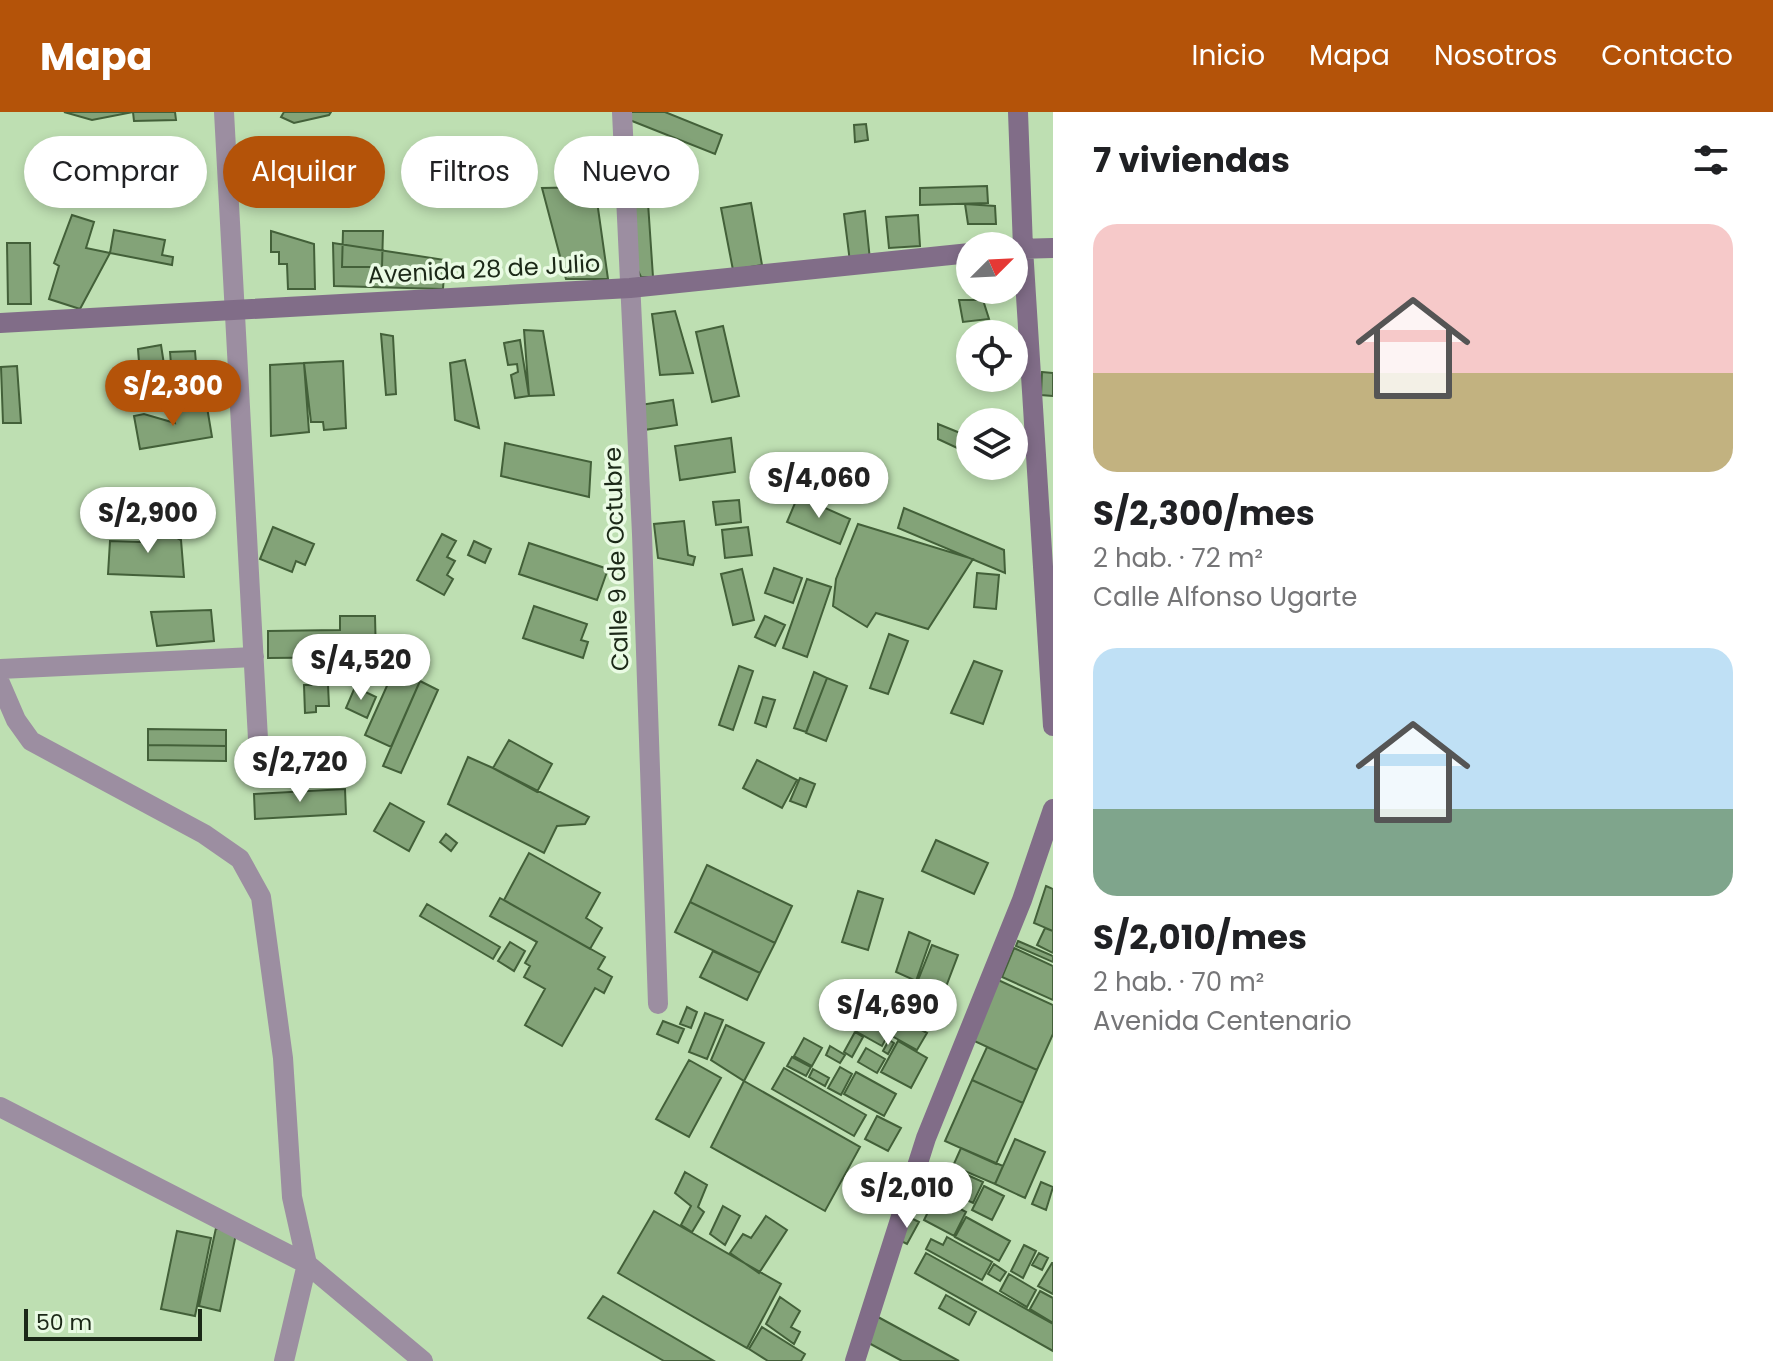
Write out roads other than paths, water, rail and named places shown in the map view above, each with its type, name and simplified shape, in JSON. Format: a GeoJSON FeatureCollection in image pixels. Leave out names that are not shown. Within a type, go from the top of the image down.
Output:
{"type":"FeatureCollection","features":[{"type":"Feature","properties":{"kind":"main road"},"geometry":{"type":"LineString","coordinates":[[1018,112],[1018,232]]}},
{"type":"Feature","properties":{"kind":"main road"},"geometry":{"type":"LineString","coordinates":[[1028,248],[1053,248]]}},
{"type":"Feature","properties":{"kind":"main road","name":"Avenida 28 de Julio"},"geometry":{"type":"LineString","coordinates":[[0,323],[630,288],[956,254]]}},
{"type":"Feature","properties":{"kind":"main road"},"geometry":{"type":"LineString","coordinates":[[1022,304],[1053,726]]}},
{"type":"Feature","properties":{"kind":"main road"},"geometry":{"type":"LineString","coordinates":[[855,1361],[926,1138],[1022,900],[1053,809]]}},
{"type":"Feature","properties":{"kind":"street"},"geometry":{"type":"LineString","coordinates":[[224,112],[260,776]]}},
{"type":"Feature","properties":{"kind":"street","name":"Calle 9 de Octubre"},"geometry":{"type":"LineString","coordinates":[[622,112],[642,534],[658,1004]]}},
{"type":"Feature","properties":{"kind":"street"},"geometry":{"type":"LineString","coordinates":[[0,669],[254,657]]}},
{"type":"Feature","properties":{"kind":"street"},"geometry":{"type":"LineString","coordinates":[[0,683],[16,720],[31,741],[204,834],[240,859],[261,897],[283,1058],[292,1197],[307,1264],[284,1361]]}},
{"type":"Feature","properties":{"kind":"street"},"geometry":{"type":"LineString","coordinates":[[0,1107],[307,1264],[423,1361]]}}]}
